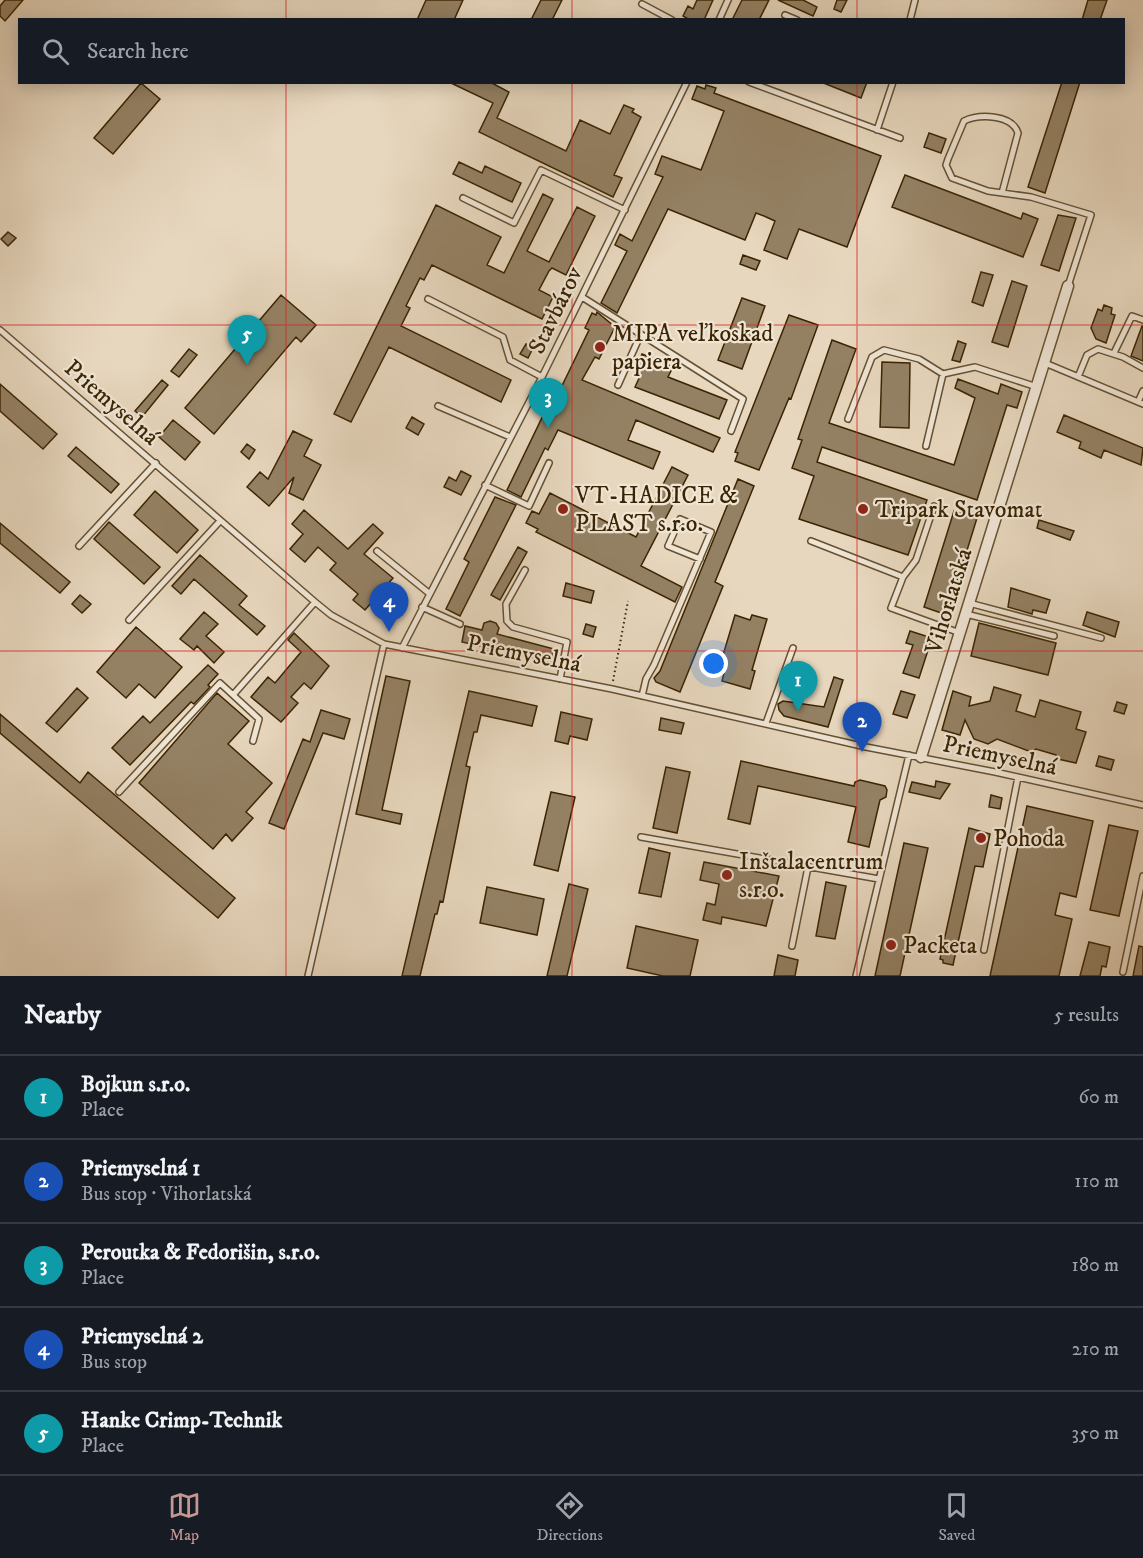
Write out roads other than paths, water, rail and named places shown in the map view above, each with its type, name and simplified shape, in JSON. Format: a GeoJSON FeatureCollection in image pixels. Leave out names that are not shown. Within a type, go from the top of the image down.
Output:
{"type":"FeatureCollection","features":[{"type":"Feature","properties":{"kind":"street","name":"Vihorlatská"},"geometry":{"type":"LineString","coordinates":[[921,757],[1068,286]]}},
{"type":"Feature","properties":{"kind":"lane"},"geometry":{"type":"LineString","coordinates":[[719,18],[728,0]]}},
{"type":"Feature","properties":{"kind":"lane"},"geometry":{"type":"LineString","coordinates":[[910,18],[915,0]]}},
{"type":"Feature","properties":{"kind":"lane"},"geometry":{"type":"LineString","coordinates":[[642,4],[668,18]]}},
{"type":"Feature","properties":{"kind":"lane"},"geometry":{"type":"LineString","coordinates":[[785,15],[792,18]]}},
{"type":"Feature","properties":{"kind":"lane","name":"Stavbárov"},"geometry":{"type":"LineString","coordinates":[[402,648],[542,377],[686,84]]}},
{"type":"Feature","properties":{"kind":"lane"},"geometry":{"type":"LineString","coordinates":[[754,84],[900,138]]}},
{"type":"Feature","properties":{"kind":"lane"},"geometry":{"type":"LineString","coordinates":[[877,130],[892,84]]}},
{"type":"Feature","properties":{"kind":"lane"},"geometry":{"type":"LineString","coordinates":[[1002,193],[1018,133],[1016,127],[1009,120],[974,116],[964,121],[948,159],[948,171],[952,178],[988,191],[1002,193],[1031,197],[1091,215],[1068,286]]}},
{"type":"Feature","properties":{"kind":"lane"},"geometry":{"type":"LineString","coordinates":[[463,198],[514,223],[541,170],[625,210]]}},
{"type":"Feature","properties":{"kind":"lane"},"geometry":{"type":"LineString","coordinates":[[582,297],[640,336],[743,399],[731,431]]}},
{"type":"Feature","properties":{"kind":"lane"},"geometry":{"type":"LineString","coordinates":[[428,299],[503,337],[510,360],[542,377]]}},
{"type":"Feature","properties":{"kind":"lane"},"geometry":{"type":"LineString","coordinates":[[1114,354],[1132,316],[1143,320]]}},
{"type":"Feature","properties":{"kind":"lane","name":"Priemyselná"},"geometry":{"type":"LineString","coordinates":[[0,330],[315,602],[331,615],[384,644],[612,689],[1143,805]]}},
{"type":"Feature","properties":{"kind":"lane"},"geometry":{"type":"LineString","coordinates":[[618,385],[640,336]]}},
{"type":"Feature","properties":{"kind":"lane"},"geometry":{"type":"LineString","coordinates":[[1078,377],[1087,355],[1098,349],[1143,368]]}},
{"type":"Feature","properties":{"kind":"lane"},"geometry":{"type":"LineString","coordinates":[[848,419],[872,357],[885,350],[920,358],[943,374],[975,368],[1036,387]]}},
{"type":"Feature","properties":{"kind":"lane"},"geometry":{"type":"LineString","coordinates":[[1044,363],[1141,403],[1143,391]]}},
{"type":"Feature","properties":{"kind":"lane"},"geometry":{"type":"LineString","coordinates":[[926,446],[943,374]]}},
{"type":"Feature","properties":{"kind":"lane"},"geometry":{"type":"LineString","coordinates":[[438,406],[510,436]]}},
{"type":"Feature","properties":{"kind":"lane"},"geometry":{"type":"LineString","coordinates":[[79,546],[156,463]]}},
{"type":"Feature","properties":{"kind":"lane"},"geometry":{"type":"LineString","coordinates":[[485,485],[529,506],[549,463]]}},
{"type":"Feature","properties":{"kind":"lane"},"geometry":{"type":"LineString","coordinates":[[934,506],[916,560],[903,577],[891,608],[960,633]]}},
{"type":"Feature","properties":{"kind":"lane"},"geometry":{"type":"LineString","coordinates":[[642,696],[646,679],[700,559],[711,532],[680,519],[668,546],[700,559]]}},
{"type":"Feature","properties":{"kind":"lane"},"geometry":{"type":"LineString","coordinates":[[129,620],[220,521]]}},
{"type":"Feature","properties":{"kind":"lane"},"geometry":{"type":"LineString","coordinates":[[811,541],[903,577]]}},
{"type":"Feature","properties":{"kind":"lane"},"geometry":{"type":"LineString","coordinates":[[377,551],[430,594]]}},
{"type":"Feature","properties":{"kind":"lane"},"geometry":{"type":"LineString","coordinates":[[525,570],[506,604],[507,621],[513,627],[567,642],[560,679]]}},
{"type":"Feature","properties":{"kind":"lane"},"geometry":{"type":"LineString","coordinates":[[233,695],[315,602]]}},
{"type":"Feature","properties":{"kind":"lane"},"geometry":{"type":"LineString","coordinates":[[422,607],[460,624]]}},
{"type":"Feature","properties":{"kind":"lane"},"geometry":{"type":"LineString","coordinates":[[968,608],[1053,636]]}},
{"type":"Feature","properties":{"kind":"lane"},"geometry":{"type":"LineString","coordinates":[[968,608],[1101,638]]}},
{"type":"Feature","properties":{"kind":"lane"},"geometry":{"type":"LineString","coordinates":[[308,976],[384,644]]}},
{"type":"Feature","properties":{"kind":"lane"},"geometry":{"type":"LineString","coordinates":[[766,723],[793,648]]}},
{"type":"Feature","properties":{"kind":"lane"},"geometry":{"type":"LineString","coordinates":[[119,792],[220,683],[259,719],[253,741]]}},
{"type":"Feature","properties":{"kind":"lane"},"geometry":{"type":"LineString","coordinates":[[856,976],[909,755]]}},
{"type":"Feature","properties":{"kind":"lane"},"geometry":{"type":"LineString","coordinates":[[984,950],[1018,777]]}},
{"type":"Feature","properties":{"kind":"lane"},"geometry":{"type":"LineString","coordinates":[[641,837],[879,879]]}},
{"type":"Feature","properties":{"kind":"lane"},"geometry":{"type":"LineString","coordinates":[[792,946],[808,867]]}},
{"type":"Feature","properties":{"kind":"lane"},"geometry":{"type":"LineString","coordinates":[[1123,972],[1143,876]]}},
{"type":"Feature","properties":{"kind":"place","name":"MIPA veľkoskad papiera"},"geometry":{"type":"Point","coordinates":[600,347]}},
{"type":"Feature","properties":{"kind":"place","name":"Hanke Crimp-Technik"},"geometry":{"type":"Point","coordinates":[247,365]}},
{"type":"Feature","properties":{"kind":"place","name":"Peroutka & Fedorišin, s.r.o."},"geometry":{"type":"Point","coordinates":[548,428]}},
{"type":"Feature","properties":{"kind":"place","name":"VT-HADICE & PLAST s.r.o."},"geometry":{"type":"Point","coordinates":[563,509]}},
{"type":"Feature","properties":{"kind":"place","name":"Tripark Stavomat"},"geometry":{"type":"Point","coordinates":[863,509]}},
{"type":"Feature","properties":{"kind":"place","name":"Priemyselná 2"},"geometry":{"type":"Point","coordinates":[389,632]}},
{"type":"Feature","properties":{"kind":"place","name":"Bojkun s.r.o."},"geometry":{"type":"Point","coordinates":[798,711]}},
{"type":"Feature","properties":{"kind":"place","name":"Priemyselná 1"},"geometry":{"type":"Point","coordinates":[862,752]}},
{"type":"Feature","properties":{"kind":"place","name":"Pohoda"},"geometry":{"type":"Point","coordinates":[981,838]}},
{"type":"Feature","properties":{"kind":"place","name":"Inštalacentrum s.r.o."},"geometry":{"type":"Point","coordinates":[727,875]}},
{"type":"Feature","properties":{"kind":"place","name":"Packeta"},"geometry":{"type":"Point","coordinates":[891,945]}}]}
